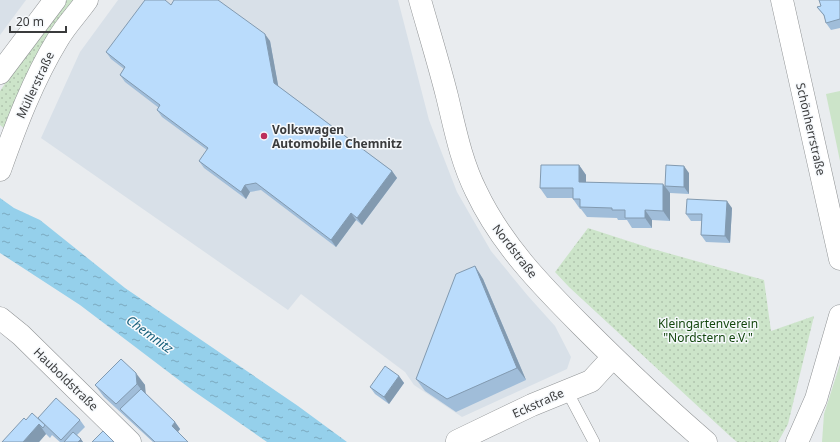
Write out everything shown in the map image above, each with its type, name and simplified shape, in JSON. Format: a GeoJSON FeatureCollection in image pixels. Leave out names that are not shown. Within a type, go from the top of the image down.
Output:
{"type":"FeatureCollection","features":[{"type":"Feature","properties":{"kind":"main road"},"geometry":{"type":"LineString","coordinates":[[0,73],[55,0]]}},
{"type":"Feature","properties":{"kind":"main road","name":"Müllerstraße"},"geometry":{"type":"LineString","coordinates":[[2,155],[43,64],[59,37],[87,0]]}},
{"type":"Feature","properties":{"kind":"main road","name":"Nordstraße"},"geometry":{"type":"LineString","coordinates":[[420,0],[447,97],[460,152],[476,191],[492,221],[512,251],[541,285],[613,357],[706,442]]}},
{"type":"Feature","properties":{"kind":"main road","name":"Schönherrstraße"},"geometry":{"type":"LineString","coordinates":[[782,0],[840,259]]}},
{"type":"Feature","properties":{"kind":"main road"},"geometry":{"type":"LineString","coordinates":[[797,442],[816,399],[840,316]]}},
{"type":"Feature","properties":{"kind":"main road","name":"Hauboldstraße"},"geometry":{"type":"LineString","coordinates":[[0,318],[21,335],[130,442]]}},
{"type":"Feature","properties":{"kind":"main road","name":"Eckstraße"},"geometry":{"type":"LineString","coordinates":[[457,441],[591,381],[613,357]]}},
{"type":"Feature","properties":{"kind":"lane"},"geometry":{"type":"LineString","coordinates":[[567,391],[594,442]]}},
{"type":"Feature","properties":{"kind":"shaded area"},"geometry":{"type":"Polygon","coordinates":[[[0,0],[26,0],[0,35],[0,0]]]}},
{"type":"Feature","properties":{"kind":"shaded area"},"geometry":{"type":"Polygon","coordinates":[[[118,0],[398,0],[429,120],[457,192],[491,251],[555,326],[571,357],[567,369],[462,417],[414,385],[405,372],[301,294],[288,310],[41,138],[80,52],[118,0]]]}},
{"type":"Feature","properties":{"kind":"green space"},"geometry":{"type":"Polygon","coordinates":[[[67,0],[76,0],[5,129],[0,125],[0,91],[27,51],[67,0]]]}},
{"type":"Feature","properties":{"kind":"green space"},"geometry":{"type":"Polygon","coordinates":[[[840,91],[840,161],[826,94],[840,91]]]}},
{"type":"Feature","properties":{"kind":"green space","name":"Kleingartenverein \"Nordstern e.V.\""},"geometry":{"type":"Polygon","coordinates":[[[588,228],[653,249],[764,280],[771,331],[814,316],[788,424],[778,442],[737,442],[569,287],[555,272],[588,228]]]}},
{"type":"Feature","properties":{"kind":"green space"},"geometry":{"type":"Polygon","coordinates":[[[840,364],[840,442],[822,442],[824,414],[840,364]]]}},
{"type":"Feature","properties":{"kind":"water","name":"Chemnitz"},"geometry":{"type":"Polygon","coordinates":[[[0,198],[14,208],[40,220],[125,288],[298,406],[347,442],[267,442],[192,390],[80,305],[0,253],[0,198]]]}},
{"type":"Feature","properties":{"kind":"building","name":"Volkswagen Automobile Chemnitz"},"geometry":{"type":"Polygon","coordinates":[[[145,0],[165,0],[171,5],[174,0],[218,0],[265,34],[274,83],[392,171],[357,218],[351,213],[331,240],[256,183],[245,185],[241,192],[199,161],[208,148],[157,110],[160,105],[120,75],[125,67],[106,52],[145,0]]]}},
{"type":"Feature","properties":{"kind":"building"},"geometry":{"type":"Polygon","coordinates":[[[819,0],[840,0],[840,19],[826,23],[824,15],[817,7],[821,6],[819,0]]]}},
{"type":"Feature","properties":{"kind":"building"},"geometry":{"type":"Polygon","coordinates":[[[541,165],[579,165],[579,182],[663,184],[663,211],[645,210],[645,218],[625,218],[625,210],[580,207],[580,199],[573,199],[573,188],[540,188],[541,165]]]}},
{"type":"Feature","properties":{"kind":"building"},"geometry":{"type":"Polygon","coordinates":[[[666,165],[684,166],[684,187],[665,186],[666,165]]]}},
{"type":"Feature","properties":{"kind":"building"},"geometry":{"type":"Polygon","coordinates":[[[687,199],[727,201],[725,236],[701,235],[702,214],[686,214],[687,199]]]}},
{"type":"Feature","properties":{"kind":"building"},"geometry":{"type":"Polygon","coordinates":[[[475,266],[517,368],[447,399],[416,379],[456,274],[475,266]]]}},
{"type":"Feature","properties":{"kind":"building"},"geometry":{"type":"Polygon","coordinates":[[[121,359],[136,373],[137,384],[116,404],[95,385],[121,359]]]}},
{"type":"Feature","properties":{"kind":"building"},"geometry":{"type":"Polygon","coordinates":[[[385,366],[399,376],[384,397],[370,387],[385,366]]]}},
{"type":"Feature","properties":{"kind":"building"},"geometry":{"type":"Polygon","coordinates":[[[141,389],[175,422],[172,426],[188,442],[155,442],[120,409],[141,389]]]}},
{"type":"Feature","properties":{"kind":"building"},"geometry":{"type":"Polygon","coordinates":[[[56,398],[80,420],[61,440],[38,418],[56,398]]]}},
{"type":"Feature","properties":{"kind":"building"},"geometry":{"type":"Polygon","coordinates":[[[32,413],[45,425],[43,428],[39,424],[23,442],[2,442],[24,418],[26,420],[32,413]]]}},
{"type":"Feature","properties":{"kind":"building"},"geometry":{"type":"Polygon","coordinates":[[[103,431],[114,442],[92,442],[103,431]]]}},
{"type":"Feature","properties":{"kind":"building"},"geometry":{"type":"Polygon","coordinates":[[[73,432],[81,439],[78,442],[64,442],[73,432]]]}},
{"type":"Feature","properties":{"kind":"place","name":"Volkswagen Automobile Chemnitz"},"geometry":{"type":"Point","coordinates":[264,136]}}]}
